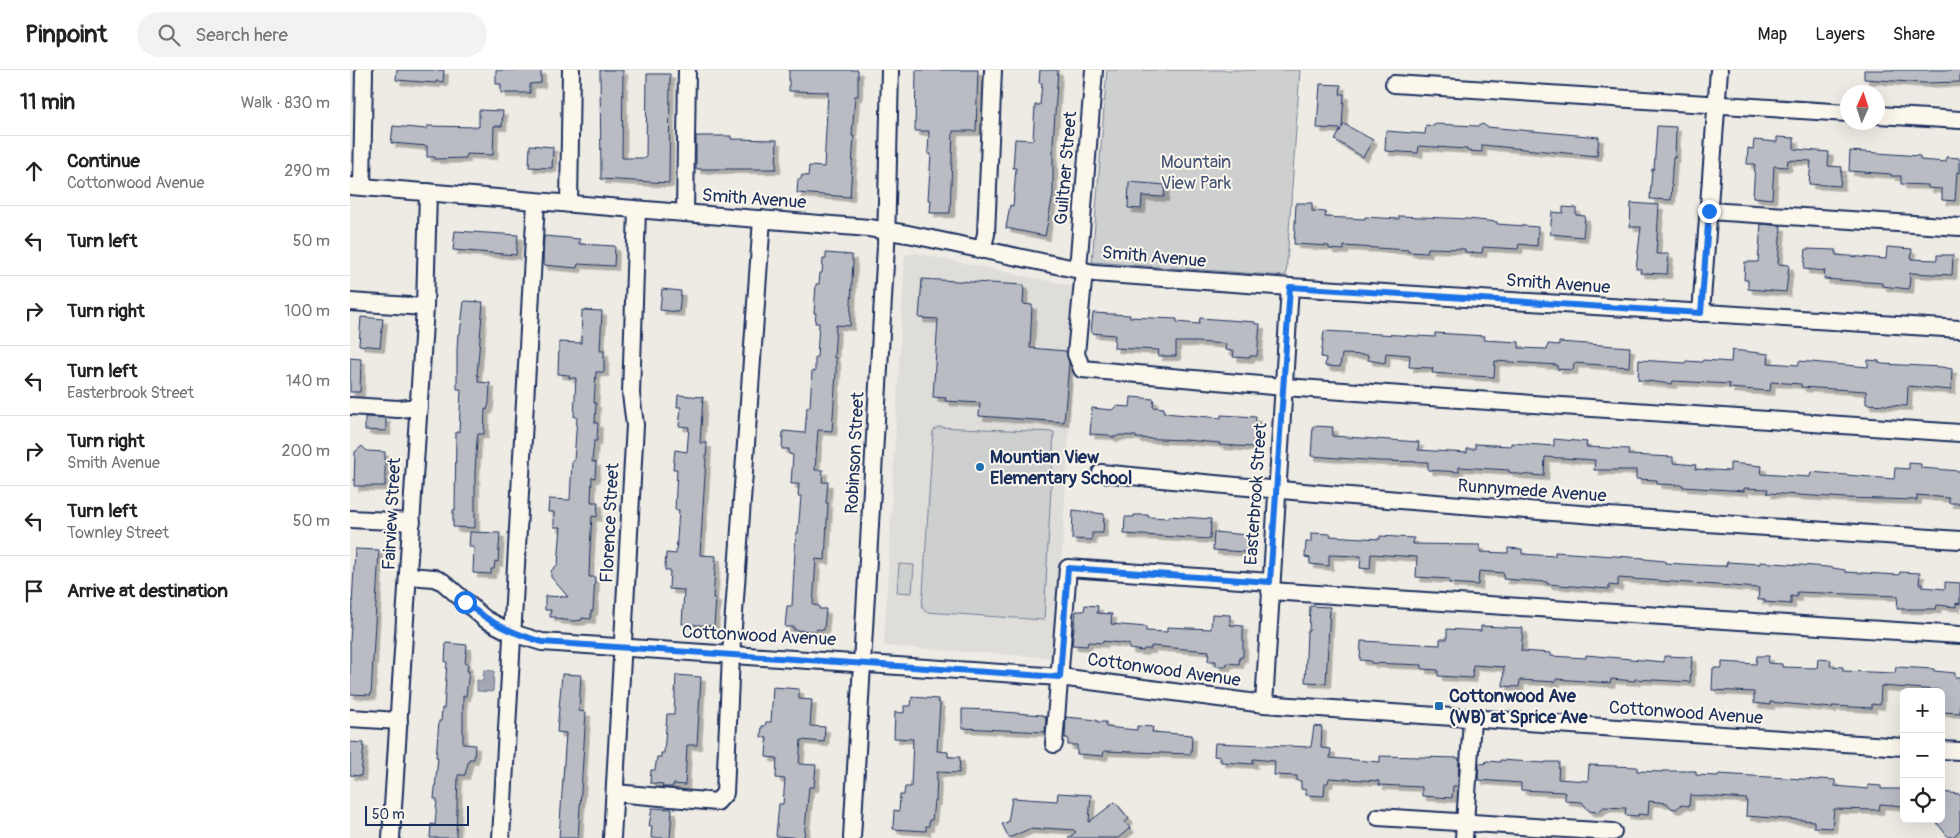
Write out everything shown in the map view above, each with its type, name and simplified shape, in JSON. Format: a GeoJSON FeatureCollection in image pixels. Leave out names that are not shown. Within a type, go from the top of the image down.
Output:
{"type":"FeatureCollection","features":[{"type":"Feature","properties":{"kind":"street"},"geometry":{"type":"LineString","coordinates":[[356,186],[364,70]]}},
{"type":"Feature","properties":{"kind":"street"},"geometry":{"type":"LineString","coordinates":[[569,204],[571,70]]}},
{"type":"Feature","properties":{"kind":"street"},"geometry":{"type":"LineString","coordinates":[[685,213],[686,70]]}},
{"type":"Feature","properties":{"kind":"street","name":"Robinson Street"},"geometry":{"type":"LineString","coordinates":[[852,838],[887,231],[890,70]]}},
{"type":"Feature","properties":{"kind":"street"},"geometry":{"type":"LineString","coordinates":[[982,250],[986,234],[993,70]]}},
{"type":"Feature","properties":{"kind":"street","name":"Guiltner Street"},"geometry":{"type":"LineString","coordinates":[[1094,70],[1076,354],[1082,370],[1284,387]]}},
{"type":"Feature","properties":{"kind":"street"},"geometry":{"type":"LineString","coordinates":[[1701,313],[1719,70]]}},
{"type":"Feature","properties":{"kind":"street"},"geometry":{"type":"LineString","coordinates":[[1394,84],[1840,112]]}},
{"type":"Feature","properties":{"kind":"street"},"geometry":{"type":"LineString","coordinates":[[1885,115],[1960,120]]}},
{"type":"Feature","properties":{"kind":"street","name":"Smith Avenue"},"geometry":{"type":"LineString","coordinates":[[356,186],[887,231],[1081,270],[1290,287],[1960,330]]}},
{"type":"Feature","properties":{"kind":"street","name":"Fairview Street"},"geometry":{"type":"LineString","coordinates":[[390,838],[409,576],[425,307],[428,192]]}},
{"type":"Feature","properties":{"kind":"street"},"geometry":{"type":"LineString","coordinates":[[501,838],[536,202]]}},
{"type":"Feature","properties":{"kind":"street","name":"Florence Street"},"geometry":{"type":"LineString","coordinates":[[612,838],[635,425],[631,394],[637,210]]}},
{"type":"Feature","properties":{"kind":"street"},"geometry":{"type":"LineString","coordinates":[[1709,211],[1960,227]]}},
{"type":"Feature","properties":{"kind":"street"},"geometry":{"type":"LineString","coordinates":[[615,793],[717,802],[725,793],[731,655],[762,219]]}},
{"type":"Feature","properties":{"kind":"street","name":"Easterbrook Street"},"geometry":{"type":"LineString","coordinates":[[1264,704],[1290,287]]}},
{"type":"Feature","properties":{"kind":"street"},"geometry":{"type":"LineString","coordinates":[[350,302],[425,307]]}},
{"type":"Feature","properties":{"kind":"street"},"geometry":{"type":"LineString","coordinates":[[1284,387],[1960,433]]}},
{"type":"Feature","properties":{"kind":"street"},"geometry":{"type":"LineString","coordinates":[[350,406],[398,409],[419,407]]}},
{"type":"Feature","properties":{"kind":"street","name":"Runnymede Avenue"},"geometry":{"type":"LineString","coordinates":[[1101,473],[1521,511],[1960,540]]}},
{"type":"Feature","properties":{"kind":"street"},"geometry":{"type":"LineString","coordinates":[[350,518],[412,522]]}},
{"type":"Feature","properties":{"kind":"street"},"geometry":{"type":"LineString","coordinates":[[1054,744],[1068,568],[1270,587],[1960,635]]}},
{"type":"Feature","properties":{"kind":"street","name":"Cottonwood Avenue"},"geometry":{"type":"LineString","coordinates":[[409,576],[434,578],[443,582],[485,619],[512,633],[542,642],[862,662],[1060,677],[1264,704],[1472,720],[1900,747]]}},
{"type":"Feature","properties":{"kind":"street"},"geometry":{"type":"LineString","coordinates":[[350,718],[399,721]]}},
{"type":"Feature","properties":{"kind":"street"},"geometry":{"type":"LineString","coordinates":[[1465,830],[1472,720]]}},
{"type":"Feature","properties":{"kind":"street"},"geometry":{"type":"LineString","coordinates":[[1945,750],[1960,751]]}},
{"type":"Feature","properties":{"kind":"street"},"geometry":{"type":"LineString","coordinates":[[1378,817],[1465,830],[1613,832]]}},
{"type":"Feature","properties":{"kind":"shaded area","name":"Mountian View Elementary School"},"geometry":{"type":"Polygon","coordinates":[[[915,253],[1077,287],[1056,658],[884,646],[905,255],[915,253]]]}},
{"type":"Feature","properties":{"kind":"shaded area"},"geometry":{"type":"Polygon","coordinates":[[[484,670],[494,671],[493,692],[477,691],[477,680],[483,681],[484,670]]]}},
{"type":"Feature","properties":{"kind":"green space","name":"Mountain View Park"},"geometry":{"type":"Polygon","coordinates":[[[1107,70],[1300,70],[1286,276],[1092,262],[1107,70]]]}},
{"type":"Feature","properties":{"kind":"green space"},"geometry":{"type":"Polygon","coordinates":[[[938,427],[1054,432],[1044,620],[926,612],[922,608],[933,431],[938,427]]]}},
{"type":"Feature","properties":{"kind":"green space"},"geometry":{"type":"Polygon","coordinates":[[[899,564],[914,565],[912,593],[897,592],[899,564]]]}},
{"type":"Feature","properties":{"kind":"building"},"geometry":{"type":"Polygon","coordinates":[[[397,70],[444,70],[443,82],[396,80],[397,70]]]}},
{"type":"Feature","properties":{"kind":"building"},"geometry":{"type":"Polygon","coordinates":[[[496,70],[541,70],[541,83],[530,84],[530,93],[501,93],[501,84],[496,84],[496,70]]]}},
{"type":"Feature","properties":{"kind":"building"},"geometry":{"type":"Polygon","coordinates":[[[600,70],[623,70],[622,158],[646,158],[647,74],[670,74],[669,183],[601,179],[600,70]]]}},
{"type":"Feature","properties":{"kind":"building"},"geometry":{"type":"Polygon","coordinates":[[[789,70],[858,70],[858,96],[855,96],[852,136],[854,136],[850,197],[797,193],[798,179],[801,179],[802,175],[808,176],[809,166],[824,167],[828,92],[789,91],[789,70]]]}},
{"type":"Feature","properties":{"kind":"building"},"geometry":{"type":"Polygon","coordinates":[[[916,70],[978,70],[976,131],[953,131],[950,213],[930,213],[931,200],[928,200],[931,154],[928,154],[929,131],[915,131],[916,70]]]}},
{"type":"Feature","properties":{"kind":"building"},"geometry":{"type":"Polygon","coordinates":[[[1040,70],[1058,70],[1053,142],[1053,195],[1045,236],[1006,228],[1010,205],[1013,206],[1016,168],[1013,168],[1015,139],[1033,140],[1035,105],[1040,105],[1042,83],[1039,83],[1040,70]]]}},
{"type":"Feature","properties":{"kind":"building"},"geometry":{"type":"Polygon","coordinates":[[[1864,70],[1960,70],[1960,82],[1925,83],[1864,79],[1864,70]]]}},
{"type":"Feature","properties":{"kind":"building"},"geometry":{"type":"Polygon","coordinates":[[[1320,84],[1341,85],[1340,94],[1344,94],[1342,128],[1344,124],[1373,140],[1363,157],[1335,140],[1341,129],[1317,128],[1320,84]]]}},
{"type":"Feature","properties":{"kind":"building"},"geometry":{"type":"Polygon","coordinates":[[[479,110],[503,111],[502,126],[494,126],[493,155],[466,154],[466,158],[435,159],[435,157],[427,157],[427,146],[391,143],[393,126],[427,129],[427,126],[479,127],[479,110]]]}},
{"type":"Feature","properties":{"kind":"building"},"geometry":{"type":"Polygon","coordinates":[[[1434,124],[1478,126],[1483,124],[1487,127],[1599,137],[1597,156],[1482,145],[1482,152],[1467,151],[1467,149],[1419,146],[1418,153],[1385,151],[1386,131],[1425,134],[1426,125],[1434,126],[1434,124]]]}},
{"type":"Feature","properties":{"kind":"building"},"geometry":{"type":"Polygon","coordinates":[[[1657,126],[1676,127],[1671,200],[1650,199],[1657,126]]]}},
{"type":"Feature","properties":{"kind":"building"},"geometry":{"type":"Polygon","coordinates":[[[696,136],[731,136],[731,139],[777,140],[776,169],[696,169],[696,136]]]}},
{"type":"Feature","properties":{"kind":"building"},"geometry":{"type":"Polygon","coordinates":[[[1777,137],[1794,138],[1794,149],[1829,152],[1828,166],[1842,167],[1840,186],[1809,184],[1811,161],[1788,160],[1787,167],[1774,166],[1772,199],[1753,197],[1755,164],[1747,164],[1748,148],[1753,149],[1754,140],[1777,142],[1777,137]]]}},
{"type":"Feature","properties":{"kind":"building"},"geometry":{"type":"Polygon","coordinates":[[[530,145],[553,147],[552,168],[529,167],[530,145]]]}},
{"type":"Feature","properties":{"kind":"building"},"geometry":{"type":"Polygon","coordinates":[[[1850,151],[1920,156],[1920,160],[1946,162],[1946,157],[1960,158],[1960,173],[1957,172],[1955,201],[1942,200],[1942,189],[1928,188],[1928,185],[1901,184],[1901,176],[1849,171],[1850,151]]]}},
{"type":"Feature","properties":{"kind":"building"},"geometry":{"type":"Polygon","coordinates":[[[1129,182],[1165,185],[1164,197],[1142,196],[1141,209],[1128,208],[1129,182]]]}},
{"type":"Feature","properties":{"kind":"building"},"geometry":{"type":"Polygon","coordinates":[[[1296,203],[1312,203],[1312,211],[1326,212],[1325,217],[1399,219],[1399,216],[1468,219],[1497,222],[1497,224],[1538,227],[1537,246],[1519,244],[1518,249],[1483,247],[1482,253],[1465,252],[1465,249],[1428,248],[1427,253],[1344,246],[1344,250],[1329,249],[1329,246],[1294,244],[1296,203]]]}},
{"type":"Feature","properties":{"kind":"building"},"geometry":{"type":"Polygon","coordinates":[[[1631,203],[1659,205],[1656,254],[1669,254],[1667,274],[1640,273],[1641,269],[1636,269],[1641,227],[1630,227],[1631,203]]]}},
{"type":"Feature","properties":{"kind":"building"},"geometry":{"type":"Polygon","coordinates":[[[1563,207],[1576,208],[1576,215],[1585,216],[1583,237],[1550,234],[1552,212],[1563,213],[1563,207]]]}},
{"type":"Feature","properties":{"kind":"building"},"geometry":{"type":"Polygon","coordinates":[[[1761,224],[1781,226],[1778,264],[1789,265],[1786,292],[1748,289],[1748,280],[1744,280],[1745,262],[1758,262],[1761,224]]]}},
{"type":"Feature","properties":{"kind":"building"},"geometry":{"type":"Polygon","coordinates":[[[455,231],[518,235],[516,255],[453,250],[455,231]]]}},
{"type":"Feature","properties":{"kind":"building"},"geometry":{"type":"Polygon","coordinates":[[[544,236],[580,239],[579,244],[615,246],[614,266],[578,264],[577,268],[543,265],[544,236]]]}},
{"type":"Feature","properties":{"kind":"building"},"geometry":{"type":"Polygon","coordinates":[[[1887,247],[1912,249],[1911,259],[1937,260],[1937,255],[1953,255],[1952,275],[1910,273],[1909,289],[1882,286],[1882,283],[1824,279],[1825,271],[1804,269],[1806,249],[1836,250],[1836,255],[1886,259],[1887,247]]]}},
{"type":"Feature","properties":{"kind":"building"},"geometry":{"type":"Polygon","coordinates":[[[826,253],[852,255],[853,260],[850,326],[836,325],[834,358],[836,358],[836,373],[832,431],[818,430],[815,470],[823,470],[822,482],[828,482],[826,503],[828,503],[825,560],[816,559],[813,605],[819,606],[819,609],[826,609],[824,630],[794,630],[794,627],[785,627],[787,606],[792,606],[796,533],[798,533],[801,496],[798,496],[799,484],[791,484],[793,455],[789,454],[789,449],[782,449],[783,431],[805,433],[807,407],[810,407],[812,371],[815,372],[815,357],[817,357],[819,323],[815,323],[816,313],[814,313],[816,284],[819,284],[823,259],[826,259],[826,253]]]}},
{"type":"Feature","properties":{"kind":"building"},"geometry":{"type":"Polygon","coordinates":[[[922,279],[1024,285],[1023,304],[1032,305],[1030,348],[1066,351],[1069,363],[1064,422],[979,416],[980,403],[945,401],[946,398],[933,397],[938,319],[919,318],[922,279]]]}},
{"type":"Feature","properties":{"kind":"building"},"geometry":{"type":"Polygon","coordinates":[[[662,289],[681,291],[679,312],[660,310],[662,289]]]}},
{"type":"Feature","properties":{"kind":"building"},"geometry":{"type":"Polygon","coordinates":[[[464,301],[483,302],[477,375],[478,382],[490,383],[489,403],[487,410],[485,409],[484,434],[478,434],[477,440],[475,528],[453,527],[456,432],[459,432],[461,389],[457,389],[457,350],[464,301]]]}},
{"type":"Feature","properties":{"kind":"building"},"geometry":{"type":"Polygon","coordinates":[[[582,310],[602,311],[600,351],[604,351],[604,372],[596,372],[594,403],[596,403],[595,423],[598,423],[597,441],[594,441],[592,462],[596,462],[595,478],[592,477],[591,502],[598,502],[597,517],[592,516],[590,548],[589,577],[595,577],[593,611],[591,611],[591,619],[582,618],[582,620],[574,621],[550,617],[551,610],[545,610],[545,596],[568,597],[551,577],[551,571],[558,564],[561,527],[554,527],[554,512],[548,512],[549,499],[570,500],[577,417],[574,417],[576,378],[569,378],[569,375],[558,374],[559,342],[581,343],[582,310]]]}},
{"type":"Feature","properties":{"kind":"building"},"geometry":{"type":"Polygon","coordinates":[[[1093,313],[1177,319],[1177,322],[1199,324],[1200,318],[1255,322],[1255,324],[1260,324],[1257,356],[1250,356],[1250,358],[1233,357],[1234,351],[1225,350],[1226,344],[1197,342],[1176,342],[1176,356],[1158,356],[1159,350],[1114,348],[1115,335],[1091,333],[1093,313]]]}},
{"type":"Feature","properties":{"kind":"building"},"geometry":{"type":"Polygon","coordinates":[[[361,317],[383,319],[380,347],[359,345],[361,317]]]}},
{"type":"Feature","properties":{"kind":"building"},"geometry":{"type":"Polygon","coordinates":[[[1324,331],[1435,337],[1435,333],[1485,336],[1484,340],[1519,342],[1519,348],[1547,349],[1548,344],[1559,345],[1559,342],[1630,347],[1629,367],[1574,363],[1573,370],[1557,369],[1557,365],[1495,361],[1494,377],[1474,376],[1432,373],[1433,368],[1409,367],[1410,355],[1386,353],[1385,363],[1368,360],[1368,355],[1342,354],[1340,367],[1325,366],[1326,358],[1321,357],[1324,331]]]}},
{"type":"Feature","properties":{"kind":"building"},"geometry":{"type":"Polygon","coordinates":[[[1732,350],[1769,354],[1768,363],[1799,365],[1799,361],[1868,367],[1868,360],[1879,361],[1882,364],[1942,367],[1952,369],[1951,390],[1908,386],[1907,406],[1866,404],[1866,391],[1801,387],[1801,384],[1771,382],[1770,391],[1729,388],[1730,384],[1673,381],[1672,384],[1638,380],[1639,360],[1685,363],[1686,361],[1702,362],[1703,360],[1731,362],[1732,350]]]}},
{"type":"Feature","properties":{"kind":"building"},"geometry":{"type":"Polygon","coordinates":[[[350,358],[361,359],[360,392],[350,392],[350,358]]]}},
{"type":"Feature","properties":{"kind":"building"},"geometry":{"type":"Polygon","coordinates":[[[678,395],[703,397],[700,443],[707,443],[700,555],[716,556],[713,598],[716,598],[714,626],[682,624],[684,590],[669,589],[670,571],[665,570],[666,553],[676,554],[679,510],[675,510],[677,469],[673,469],[675,450],[687,452],[689,427],[679,426],[681,407],[677,407],[678,395]]]}},
{"type":"Feature","properties":{"kind":"building"},"geometry":{"type":"Polygon","coordinates":[[[1131,397],[1154,399],[1153,407],[1164,408],[1164,413],[1221,418],[1221,415],[1256,417],[1254,447],[1219,445],[1220,443],[1185,440],[1136,438],[1136,436],[1120,435],[1111,437],[1109,435],[1090,434],[1092,408],[1112,410],[1116,406],[1130,407],[1131,397]]]}},
{"type":"Feature","properties":{"kind":"building"},"geometry":{"type":"Polygon","coordinates":[[[365,417],[386,418],[386,431],[365,430],[365,417]]]}},
{"type":"Feature","properties":{"kind":"building"},"geometry":{"type":"Polygon","coordinates":[[[1313,426],[1333,427],[1332,436],[1419,442],[1418,450],[1467,453],[1467,449],[1475,449],[1475,444],[1511,446],[1511,443],[1554,446],[1554,439],[1587,442],[1586,447],[1629,449],[1628,455],[1673,457],[1673,463],[1696,465],[1695,469],[1730,471],[1730,463],[1762,466],[1761,474],[1810,477],[1811,472],[1894,479],[1895,468],[1909,469],[1909,463],[1921,464],[1921,468],[1960,471],[1960,503],[1949,503],[1949,498],[1917,495],[1917,500],[1846,498],[1767,493],[1768,489],[1744,488],[1744,491],[1657,484],[1657,480],[1636,479],[1636,470],[1594,470],[1595,460],[1545,457],[1544,476],[1517,474],[1509,472],[1509,470],[1459,467],[1459,472],[1428,470],[1428,462],[1379,461],[1311,456],[1313,426]]]}},
{"type":"Feature","properties":{"kind":"building"},"geometry":{"type":"Polygon","coordinates":[[[362,446],[367,451],[385,452],[385,486],[354,486],[355,452],[362,446]]]}},
{"type":"Feature","properties":{"kind":"building"},"geometry":{"type":"Polygon","coordinates":[[[1073,510],[1104,514],[1103,533],[1092,533],[1092,540],[1072,539],[1073,510]]]}},
{"type":"Feature","properties":{"kind":"building"},"geometry":{"type":"Polygon","coordinates":[[[1134,515],[1211,519],[1210,539],[1124,534],[1125,517],[1134,517],[1134,515]]]}},
{"type":"Feature","properties":{"kind":"building"},"geometry":{"type":"Polygon","coordinates":[[[470,532],[500,533],[498,562],[495,561],[491,574],[473,573],[474,547],[469,547],[470,532]]]}},
{"type":"Feature","properties":{"kind":"building"},"geometry":{"type":"Polygon","coordinates":[[[1214,532],[1247,535],[1246,552],[1213,550],[1214,532]]]}},
{"type":"Feature","properties":{"kind":"building"},"geometry":{"type":"Polygon","coordinates":[[[1311,533],[1380,539],[1380,536],[1414,538],[1413,544],[1480,545],[1480,552],[1508,553],[1508,548],[1522,549],[1522,554],[1555,556],[1555,552],[1644,558],[1665,561],[1665,563],[1726,566],[1727,562],[1760,564],[1760,562],[1827,567],[1845,570],[1845,572],[1899,575],[1900,572],[1920,573],[1919,584],[1923,584],[1923,587],[1945,589],[1945,582],[1960,583],[1960,604],[1956,603],[1956,607],[1937,605],[1936,609],[1897,609],[1898,596],[1797,592],[1797,597],[1791,596],[1791,604],[1758,600],[1759,588],[1618,578],[1618,586],[1609,585],[1609,589],[1503,579],[1504,573],[1479,571],[1478,585],[1449,583],[1449,579],[1416,577],[1417,557],[1371,554],[1370,569],[1360,568],[1361,556],[1329,555],[1329,566],[1310,564],[1310,558],[1305,557],[1306,542],[1311,542],[1311,533]]]}},
{"type":"Feature","properties":{"kind":"building"},"geometry":{"type":"Polygon","coordinates":[[[355,549],[379,550],[371,695],[350,694],[350,642],[355,549]]]}},
{"type":"Feature","properties":{"kind":"building"},"geometry":{"type":"Polygon","coordinates":[[[1085,605],[1098,606],[1097,613],[1112,614],[1111,624],[1146,627],[1146,631],[1167,632],[1167,627],[1211,629],[1212,614],[1230,615],[1230,625],[1243,626],[1243,657],[1240,657],[1239,664],[1227,663],[1226,666],[1216,666],[1216,661],[1208,661],[1209,651],[1151,646],[1151,649],[1144,649],[1143,651],[1129,649],[1129,644],[1103,641],[1103,643],[1088,642],[1087,646],[1072,645],[1076,611],[1084,611],[1085,605]]]}},
{"type":"Feature","properties":{"kind":"building"},"geometry":{"type":"Polygon","coordinates":[[[1310,606],[1330,607],[1326,683],[1305,682],[1310,606]]]}},
{"type":"Feature","properties":{"kind":"building"},"geometry":{"type":"Polygon","coordinates":[[[1481,626],[1523,628],[1521,651],[1551,653],[1551,656],[1586,658],[1586,655],[1664,662],[1664,656],[1692,657],[1690,682],[1611,679],[1610,683],[1556,679],[1556,682],[1520,680],[1519,687],[1503,686],[1504,667],[1473,665],[1472,678],[1438,676],[1438,670],[1422,669],[1422,665],[1371,663],[1371,661],[1360,660],[1361,641],[1440,645],[1440,639],[1447,639],[1447,629],[1481,631],[1481,626]]]}},
{"type":"Feature","properties":{"kind":"building"},"geometry":{"type":"Polygon","coordinates":[[[446,643],[467,645],[465,664],[468,664],[467,671],[469,671],[466,696],[463,696],[463,744],[475,745],[474,759],[469,759],[465,775],[458,775],[456,838],[430,838],[431,824],[435,825],[437,799],[434,799],[438,757],[436,757],[439,721],[441,721],[442,708],[444,709],[447,662],[445,662],[446,643]]]}},
{"type":"Feature","properties":{"kind":"building"},"geometry":{"type":"Polygon","coordinates":[[[1757,656],[1769,656],[1768,663],[1782,664],[1782,667],[1817,668],[1818,659],[1831,660],[1830,666],[1843,667],[1843,671],[1895,673],[1896,667],[1934,669],[1934,671],[1955,673],[1955,677],[1960,677],[1960,713],[1945,712],[1945,688],[1881,686],[1880,705],[1872,704],[1872,708],[1832,706],[1832,708],[1770,702],[1770,705],[1754,703],[1754,692],[1712,690],[1713,668],[1722,668],[1722,662],[1756,664],[1757,656]]]}},
{"type":"Feature","properties":{"kind":"building"},"geometry":{"type":"Polygon","coordinates":[[[562,674],[581,675],[579,711],[586,712],[578,838],[559,838],[566,733],[557,732],[562,674]]]}},
{"type":"Feature","properties":{"kind":"building"},"geometry":{"type":"Polygon","coordinates":[[[676,675],[701,677],[697,745],[687,745],[685,785],[673,784],[673,787],[662,787],[663,784],[650,783],[651,770],[655,770],[657,757],[661,757],[661,753],[664,753],[667,714],[674,714],[676,675]]]}},
{"type":"Feature","properties":{"kind":"building"},"geometry":{"type":"Polygon","coordinates":[[[773,687],[799,689],[799,699],[812,700],[810,726],[825,727],[824,742],[801,740],[799,764],[816,765],[814,787],[809,787],[804,838],[776,836],[779,804],[783,804],[785,779],[776,778],[777,758],[766,757],[767,738],[761,737],[762,726],[765,726],[766,722],[771,722],[773,687]]]}},
{"type":"Feature","properties":{"kind":"building"},"geometry":{"type":"Polygon","coordinates":[[[912,697],[938,699],[940,703],[937,751],[948,752],[948,757],[960,757],[959,773],[937,772],[936,801],[934,801],[932,820],[929,820],[929,826],[926,826],[926,831],[893,829],[894,810],[899,811],[900,795],[904,795],[905,787],[911,787],[913,739],[894,738],[895,712],[904,713],[904,706],[911,706],[912,697]]]}},
{"type":"Feature","properties":{"kind":"building"},"geometry":{"type":"Polygon","coordinates":[[[962,709],[1042,715],[1046,717],[1045,732],[962,728],[962,709]]]}},
{"type":"Feature","properties":{"kind":"building"},"geometry":{"type":"Polygon","coordinates":[[[1066,717],[1106,722],[1106,727],[1137,730],[1137,726],[1153,727],[1152,732],[1192,735],[1191,754],[1104,751],[1103,756],[1077,754],[1077,745],[1068,745],[1068,738],[1065,738],[1066,717]]]}},
{"type":"Feature","properties":{"kind":"building"},"geometry":{"type":"Polygon","coordinates":[[[1314,726],[1322,727],[1321,748],[1331,749],[1330,758],[1380,762],[1380,756],[1459,758],[1458,786],[1453,786],[1452,798],[1422,796],[1422,787],[1379,785],[1379,781],[1329,778],[1328,783],[1325,783],[1324,796],[1306,795],[1306,790],[1301,789],[1301,781],[1297,781],[1297,776],[1274,775],[1275,761],[1253,759],[1253,764],[1221,762],[1221,757],[1214,756],[1215,743],[1311,747],[1314,726]]]}},
{"type":"Feature","properties":{"kind":"building"},"geometry":{"type":"Polygon","coordinates":[[[350,742],[364,743],[361,776],[350,775],[350,742]]]}},
{"type":"Feature","properties":{"kind":"building"},"geometry":{"type":"Polygon","coordinates":[[[1500,760],[1559,762],[1558,779],[1588,781],[1589,765],[1637,767],[1637,771],[1696,771],[1696,775],[1718,776],[1719,774],[1835,780],[1835,786],[1868,789],[1868,785],[1881,786],[1881,789],[1900,789],[1900,806],[1880,804],[1879,810],[1834,809],[1832,828],[1814,827],[1814,821],[1746,816],[1747,799],[1690,795],[1689,806],[1681,805],[1676,809],[1671,808],[1667,803],[1649,801],[1648,815],[1625,815],[1626,808],[1604,807],[1598,812],[1589,811],[1582,802],[1565,801],[1565,793],[1563,792],[1521,790],[1521,783],[1478,780],[1479,763],[1485,764],[1486,761],[1500,762],[1500,760]]]}},
{"type":"Feature","properties":{"kind":"building"},"geometry":{"type":"Polygon","coordinates":[[[1945,792],[1960,794],[1960,830],[1953,837],[1948,837],[1937,823],[1945,823],[1945,792]]]}},
{"type":"Feature","properties":{"kind":"building"},"geometry":{"type":"Polygon","coordinates":[[[1058,793],[1091,795],[1089,822],[1115,802],[1129,819],[1125,822],[1130,828],[1118,838],[1068,838],[1076,832],[1074,830],[1044,828],[1044,830],[1029,829],[1009,838],[1002,824],[1008,822],[1012,798],[1057,801],[1058,793]]]}},
{"type":"Feature","properties":{"kind":"building"},"geometry":{"type":"Polygon","coordinates":[[[652,808],[672,809],[670,838],[651,838],[652,826],[649,826],[652,808]]]}},
{"type":"Feature","properties":{"kind":"place","name":"Mountian View Elementary School"},"geometry":{"type":"Point","coordinates":[980,467]}},
{"type":"Feature","properties":{"kind":"place","name":"Cottonwood Ave (WB) at Sprice Ave"},"geometry":{"type":"Point","coordinates":[1439,706]}},
{"type":"Feature","properties":{"kind":"route"},"geometry":{"type":"LineString","coordinates":[[465,602],[485,619],[512,633],[542,642],[862,662],[1060,677],[1068,568],[1270,582],[1290,287],[1701,313],[1709,211]]}}]}
